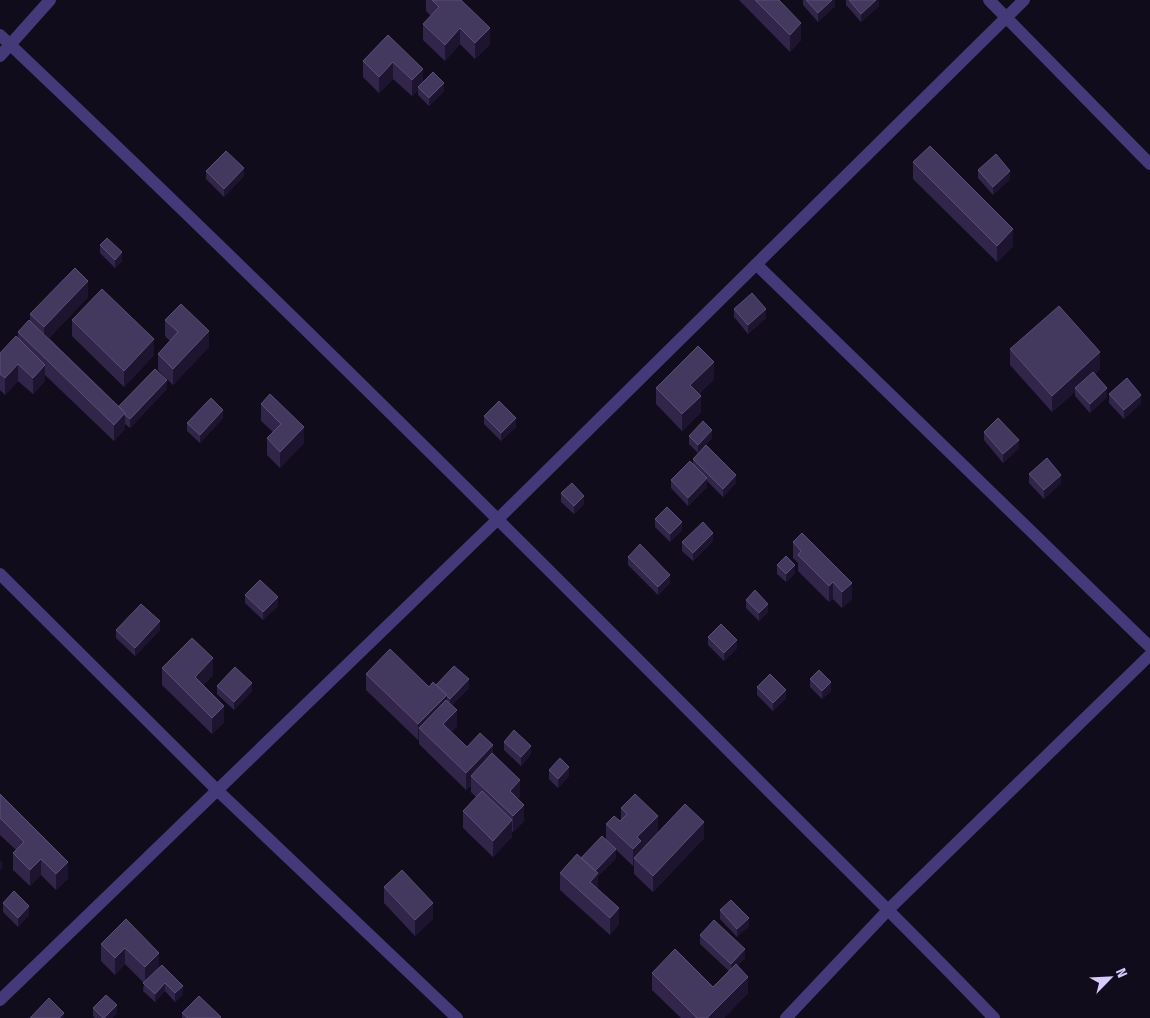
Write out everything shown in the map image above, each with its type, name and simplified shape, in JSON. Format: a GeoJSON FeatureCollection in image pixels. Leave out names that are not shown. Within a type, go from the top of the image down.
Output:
{"type":"FeatureCollection","features":[{"type":"Feature","properties":{"kind":"street"},"geometry":{"type":"LineString","coordinates":[[0,56],[50,0]]}},
{"type":"Feature","properties":{"kind":"street"},"geometry":{"type":"LineString","coordinates":[[989,0],[1150,164]]}},
{"type":"Feature","properties":{"kind":"street"},"geometry":{"type":"LineString","coordinates":[[0,1000],[498,519],[1024,0]]}},
{"type":"Feature","properties":{"kind":"street"},"geometry":{"type":"LineString","coordinates":[[0,35],[498,519],[812,835],[889,909],[994,1018]]}},
{"type":"Feature","properties":{"kind":"street"},"geometry":{"type":"LineString","coordinates":[[756,264],[1150,648]]}},
{"type":"Feature","properties":{"kind":"street"},"geometry":{"type":"LineString","coordinates":[[0,574],[217,790],[458,1018]]}},
{"type":"Feature","properties":{"kind":"street"},"geometry":{"type":"LineString","coordinates":[[786,1018],[889,909],[1150,655]]}},
{"type":"Feature","properties":{"kind":"building"},"geometry":{"type":"Polygon","coordinates":[[[432,0],[461,0],[490,28],[475,43],[460,28],[445,45],[423,24],[439,7],[432,0]]]}},
{"type":"Feature","properties":{"kind":"building"},"geometry":{"type":"Polygon","coordinates":[[[755,0],[779,0],[801,23],[790,35],[755,0]]]}},
{"type":"Feature","properties":{"kind":"building"},"geometry":{"type":"Polygon","coordinates":[[[806,0],[832,0],[818,13],[806,0]]]}},
{"type":"Feature","properties":{"kind":"building"},"geometry":{"type":"Polygon","coordinates":[[[849,0],[876,0],[861,14],[849,0]]]}},
{"type":"Feature","properties":{"kind":"building"},"geometry":{"type":"Polygon","coordinates":[[[388,35],[423,69],[412,80],[393,62],[379,77],[363,61],[388,35]]]}},
{"type":"Feature","properties":{"kind":"building"},"geometry":{"type":"Polygon","coordinates":[[[433,72],[444,83],[429,98],[418,87],[433,72]]]}},
{"type":"Feature","properties":{"kind":"building"},"geometry":{"type":"Polygon","coordinates":[[[930,146],[1013,229],[997,246],[913,162],[930,146]]]}},
{"type":"Feature","properties":{"kind":"building"},"geometry":{"type":"Polygon","coordinates":[[[226,151],[244,168],[224,189],[206,171],[226,151]]]}},
{"type":"Feature","properties":{"kind":"building"},"geometry":{"type":"Polygon","coordinates":[[[996,154],[1010,171],[993,187],[978,170],[996,154]]]}},
{"type":"Feature","properties":{"kind":"building"},"geometry":{"type":"Polygon","coordinates":[[[107,238],[122,252],[115,260],[100,245],[107,238]]]}},
{"type":"Feature","properties":{"kind":"building"},"geometry":{"type":"Polygon","coordinates":[[[75,268],[88,281],[44,327],[30,314],[75,268]]]}},
{"type":"Feature","properties":{"kind":"building"},"geometry":{"type":"Polygon","coordinates":[[[102,289],[154,339],[124,371],[72,320],[102,289]]]}},
{"type":"Feature","properties":{"kind":"building"},"geometry":{"type":"Polygon","coordinates":[[[752,293],[766,309],[748,325],[734,309],[752,293]]]}},
{"type":"Feature","properties":{"kind":"building"},"geometry":{"type":"Polygon","coordinates":[[[181,304],[209,331],[173,369],[158,354],[178,332],[165,320],[181,304]]]}},
{"type":"Feature","properties":{"kind":"building"},"geometry":{"type":"Polygon","coordinates":[[[1059,306],[1100,352],[1052,396],[1010,349],[1059,306]]]}},
{"type":"Feature","properties":{"kind":"building"},"geometry":{"type":"Polygon","coordinates":[[[29,320],[125,413],[114,425],[18,332],[29,320]]]}},
{"type":"Feature","properties":{"kind":"building"},"geometry":{"type":"Polygon","coordinates":[[[16,336],[45,365],[33,378],[18,364],[5,378],[0,374],[0,353],[16,336]]]}},
{"type":"Feature","properties":{"kind":"building"},"geometry":{"type":"Polygon","coordinates":[[[698,346],[714,362],[690,385],[701,396],[682,414],[656,388],[698,346]]]}},
{"type":"Feature","properties":{"kind":"building"},"geometry":{"type":"Polygon","coordinates":[[[155,369],[167,380],[130,419],[119,406],[155,369]]]}},
{"type":"Feature","properties":{"kind":"building"},"geometry":{"type":"Polygon","coordinates":[[[1093,372],[1107,388],[1090,404],[1075,388],[1093,372]]]}},
{"type":"Feature","properties":{"kind":"building"},"geometry":{"type":"Polygon","coordinates":[[[1127,378],[1141,395],[1124,410],[1109,394],[1127,378]]]}},
{"type":"Feature","properties":{"kind":"building"},"geometry":{"type":"Polygon","coordinates":[[[270,394],[304,427],[280,452],[267,438],[281,424],[261,404],[270,394]]]}},
{"type":"Feature","properties":{"kind":"building"},"geometry":{"type":"Polygon","coordinates":[[[211,398],[223,410],[200,435],[187,423],[211,398]]]}},
{"type":"Feature","properties":{"kind":"building"},"geometry":{"type":"Polygon","coordinates":[[[499,401],[516,418],[501,433],[484,416],[499,401]]]}},
{"type":"Feature","properties":{"kind":"building"},"geometry":{"type":"Polygon","coordinates":[[[998,418],[1019,440],[1003,454],[984,432],[998,418]]]}},
{"type":"Feature","properties":{"kind":"building"},"geometry":{"type":"Polygon","coordinates":[[[703,421],[712,430],[698,445],[689,436],[703,421]]]}},
{"type":"Feature","properties":{"kind":"building"},"geometry":{"type":"Polygon","coordinates":[[[706,445],[736,475],[723,489],[693,459],[706,445]]]}},
{"type":"Feature","properties":{"kind":"building"},"geometry":{"type":"Polygon","coordinates":[[[1047,458],[1061,475],[1044,490],[1029,474],[1047,458]]]}},
{"type":"Feature","properties":{"kind":"building"},"geometry":{"type":"Polygon","coordinates":[[[690,461],[707,478],[688,498],[671,480],[690,461]]]}},
{"type":"Feature","properties":{"kind":"building"},"geometry":{"type":"Polygon","coordinates":[[[572,483],[584,496],[574,506],[561,493],[572,483]]]}},
{"type":"Feature","properties":{"kind":"building"},"geometry":{"type":"Polygon","coordinates":[[[667,507],[682,522],[670,534],[655,519],[667,507]]]}},
{"type":"Feature","properties":{"kind":"building"},"geometry":{"type":"Polygon","coordinates":[[[703,522],[713,533],[693,553],[682,542],[703,522]]]}},
{"type":"Feature","properties":{"kind":"building"},"geometry":{"type":"Polygon","coordinates":[[[802,533],[852,583],[842,592],[833,582],[829,586],[798,555],[801,551],[793,542],[802,533]]]}},
{"type":"Feature","properties":{"kind":"building"},"geometry":{"type":"Polygon","coordinates":[[[640,544],[670,575],[658,587],[628,557],[640,544]]]}},
{"type":"Feature","properties":{"kind":"building"},"geometry":{"type":"Polygon","coordinates":[[[786,556],[795,565],[786,574],[777,565],[786,556]]]}},
{"type":"Feature","properties":{"kind":"building"},"geometry":{"type":"Polygon","coordinates":[[[260,580],[278,597],[263,612],[245,595],[260,580]]]}},
{"type":"Feature","properties":{"kind":"building"},"geometry":{"type":"Polygon","coordinates":[[[755,590],[768,604],[759,613],[746,600],[755,590]]]}},
{"type":"Feature","properties":{"kind":"building"},"geometry":{"type":"Polygon","coordinates":[[[141,604],[160,621],[135,648],[116,630],[141,604]]]}},
{"type":"Feature","properties":{"kind":"building"},"geometry":{"type":"Polygon","coordinates":[[[721,624],[737,640],[724,653],[708,637],[721,624]]]}},
{"type":"Feature","properties":{"kind":"building"},"geometry":{"type":"Polygon","coordinates":[[[192,638],[213,658],[195,677],[224,706],[212,718],[162,668],[192,638]]]}},
{"type":"Feature","properties":{"kind":"building"},"geometry":{"type":"Polygon","coordinates":[[[390,649],[429,687],[433,682],[447,695],[418,724],[366,674],[390,649]]]}},
{"type":"Feature","properties":{"kind":"building"},"geometry":{"type":"Polygon","coordinates":[[[454,666],[469,679],[450,699],[436,685],[454,666]]]}},
{"type":"Feature","properties":{"kind":"building"},"geometry":{"type":"Polygon","coordinates":[[[235,667],[252,683],[234,702],[217,686],[235,667]]]}},
{"type":"Feature","properties":{"kind":"building"},"geometry":{"type":"Polygon","coordinates":[[[819,670],[831,682],[822,691],[810,679],[819,670]]]}},
{"type":"Feature","properties":{"kind":"building"},"geometry":{"type":"Polygon","coordinates":[[[770,674],[786,690],[773,703],[757,687],[770,674]]]}},
{"type":"Feature","properties":{"kind":"building"},"geometry":{"type":"Polygon","coordinates":[[[446,700],[457,710],[443,724],[467,747],[480,733],[493,745],[466,773],[419,728],[446,700]]]}},
{"type":"Feature","properties":{"kind":"building"},"geometry":{"type":"Polygon","coordinates":[[[514,730],[531,746],[521,757],[504,742],[514,730]]]}},
{"type":"Feature","properties":{"kind":"building"},"geometry":{"type":"Polygon","coordinates":[[[492,753],[520,780],[510,791],[524,805],[513,816],[471,776],[492,753]]]}},
{"type":"Feature","properties":{"kind":"building"},"geometry":{"type":"Polygon","coordinates":[[[560,758],[569,767],[558,779],[549,770],[560,758]]]}},
{"type":"Feature","properties":{"kind":"building"},"geometry":{"type":"Polygon","coordinates":[[[482,791],[512,820],[493,841],[463,811],[482,791]]]}},
{"type":"Feature","properties":{"kind":"building"},"geometry":{"type":"Polygon","coordinates":[[[0,794],[68,862],[56,874],[41,859],[30,870],[13,853],[24,842],[0,818],[0,794]]]}},
{"type":"Feature","properties":{"kind":"building"},"geometry":{"type":"Polygon","coordinates":[[[635,794],[658,816],[637,837],[641,841],[633,849],[606,824],[614,816],[620,821],[627,814],[621,808],[635,794]]]}},
{"type":"Feature","properties":{"kind":"building"},"geometry":{"type":"Polygon","coordinates":[[[685,804],[704,822],[653,876],[634,858],[685,804]]]}},
{"type":"Feature","properties":{"kind":"building"},"geometry":{"type":"Polygon","coordinates":[[[602,836],[616,849],[595,871],[581,858],[602,836]]]}},
{"type":"Feature","properties":{"kind":"building"},"geometry":{"type":"Polygon","coordinates":[[[577,854],[598,873],[590,882],[619,908],[610,918],[560,873],[577,854]]]}},
{"type":"Feature","properties":{"kind":"building"},"geometry":{"type":"Polygon","coordinates":[[[402,870],[433,903],[415,920],[384,887],[402,870]]]}},
{"type":"Feature","properties":{"kind":"building"},"geometry":{"type":"Polygon","coordinates":[[[14,891],[29,906],[18,918],[3,903],[14,891]]]}},
{"type":"Feature","properties":{"kind":"building"},"geometry":{"type":"Polygon","coordinates":[[[731,900],[749,918],[737,929],[720,910],[731,900]]]}},
{"type":"Feature","properties":{"kind":"building"},"geometry":{"type":"Polygon","coordinates":[[[126,919],[159,953],[145,967],[125,948],[115,958],[101,944],[126,919]]]}},
{"type":"Feature","properties":{"kind":"building"},"geometry":{"type":"Polygon","coordinates":[[[714,920],[745,949],[731,964],[700,935],[714,920]]]}},
{"type":"Feature","properties":{"kind":"building"},"geometry":{"type":"Polygon","coordinates":[[[675,949],[713,987],[736,964],[748,977],[707,1018],[697,1018],[652,973],[675,949]]]}},
{"type":"Feature","properties":{"kind":"building"},"geometry":{"type":"Polygon","coordinates":[[[162,965],[183,986],[175,993],[165,983],[155,994],[143,983],[162,965]]]}},
{"type":"Feature","properties":{"kind":"building"},"geometry":{"type":"Polygon","coordinates":[[[106,995],[117,1005],[103,1018],[93,1008],[106,995]]]}},
{"type":"Feature","properties":{"kind":"building"},"geometry":{"type":"Polygon","coordinates":[[[199,996],[220,1018],[188,1018],[182,1013],[199,996]]]}},
{"type":"Feature","properties":{"kind":"building"},"geometry":{"type":"Polygon","coordinates":[[[49,998],[64,1013],[59,1018],[30,1018],[49,998]]]}}]}
